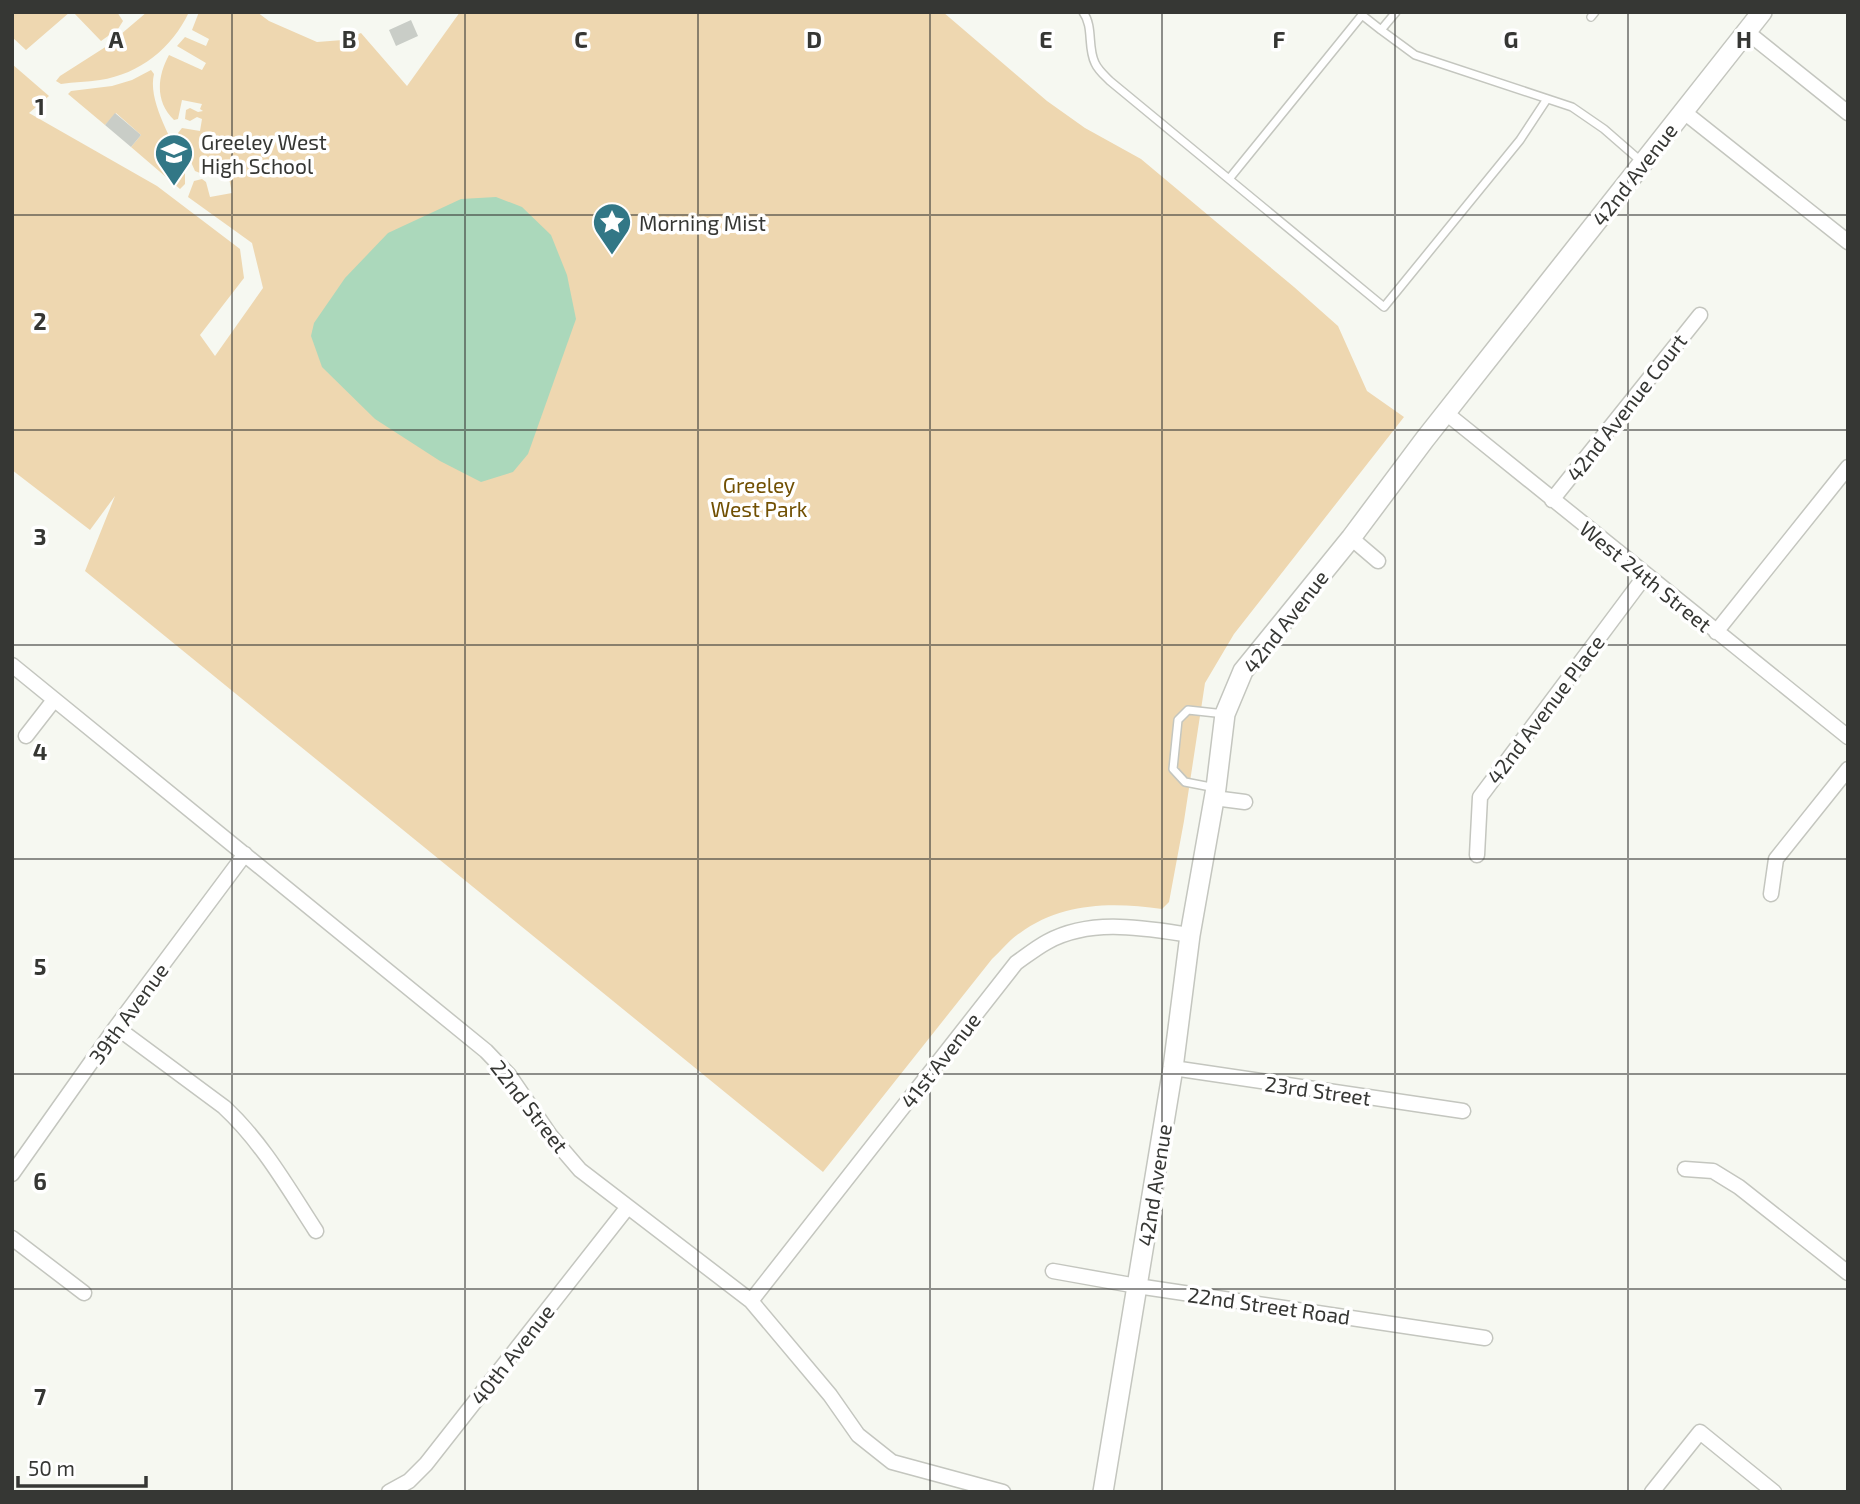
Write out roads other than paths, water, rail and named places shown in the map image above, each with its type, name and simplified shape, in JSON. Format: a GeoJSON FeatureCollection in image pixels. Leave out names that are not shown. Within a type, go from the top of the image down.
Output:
{"type":"FeatureCollection","features":[{"type":"Feature","properties":{"kind":"street","name":"42nd Avenue"},"geometry":{"type":"LineString","coordinates":[[1103,1492],[1172,1068],[1225,714],[1243,671],[1351,538],[1446,413],[1762,12]]}},
{"type":"Feature","properties":{"kind":"street"},"geometry":{"type":"LineString","coordinates":[[1746,32],[1847,111]]}},
{"type":"Feature","properties":{"kind":"street"},"geometry":{"type":"LineString","coordinates":[[1684,112],[1848,242]]}},
{"type":"Feature","properties":{"kind":"street","name":"42nd Avenue Court"},"geometry":{"type":"LineString","coordinates":[[1552,500],[1700,315]]}},
{"type":"Feature","properties":{"kind":"street","name":"West 24th Street"},"geometry":{"type":"LineString","coordinates":[[1446,413],[1848,737]]}},
{"type":"Feature","properties":{"kind":"street"},"geometry":{"type":"LineString","coordinates":[[1716,632],[1848,467]]}},
{"type":"Feature","properties":{"kind":"street"},"geometry":{"type":"LineString","coordinates":[[1351,538],[1378,561]]}},
{"type":"Feature","properties":{"kind":"street","name":"42nd Avenue Place"},"geometry":{"type":"LineString","coordinates":[[1477,855],[1480,797],[1645,576]]}},
{"type":"Feature","properties":{"kind":"street","name":"22nd Street"},"geometry":{"type":"LineString","coordinates":[[12,665],[486,1051],[509,1075],[550,1135],[580,1170],[751,1301],[830,1395],[859,1435],[892,1462],[1003,1492]]}},
{"type":"Feature","properties":{"kind":"street"},"geometry":{"type":"LineString","coordinates":[[26,736],[54,700]]}},
{"type":"Feature","properties":{"kind":"street"},"geometry":{"type":"LineString","coordinates":[[1772,894],[1776,859],[1848,769]]}},
{"type":"Feature","properties":{"kind":"street"},"geometry":{"type":"LineString","coordinates":[[1215,793],[1245,802]]}},
{"type":"Feature","properties":{"kind":"street","name":"39th Avenue"},"geometry":{"type":"LineString","coordinates":[[12,1174],[116,1027],[245,854]]}},
{"type":"Feature","properties":{"kind":"street","name":"41st Avenue"},"geometry":{"type":"LineString","coordinates":[[751,1301],[1016,963],[1049,941],[1096,926],[1129,927],[1190,935]]}},
{"type":"Feature","properties":{"kind":"street"},"geometry":{"type":"LineString","coordinates":[[116,1027],[224,1107],[240,1122],[267,1157],[316,1231]]}},
{"type":"Feature","properties":{"kind":"street","name":"23rd Street"},"geometry":{"type":"LineString","coordinates":[[1172,1068],[1463,1111]]}},
{"type":"Feature","properties":{"kind":"street"},"geometry":{"type":"LineString","coordinates":[[1685,1169],[1713,1171],[1740,1187],[1848,1273]]}},
{"type":"Feature","properties":{"kind":"street","name":"40th Avenue"},"geometry":{"type":"LineString","coordinates":[[389,1492],[409,1481],[426,1464],[627,1208]]}},
{"type":"Feature","properties":{"kind":"street"},"geometry":{"type":"LineString","coordinates":[[12,1238],[84,1293]]}},
{"type":"Feature","properties":{"kind":"street","name":"22nd Street Road"},"geometry":{"type":"LineString","coordinates":[[1054,1271],[1485,1338]]}},
{"type":"Feature","properties":{"kind":"street"},"geometry":{"type":"LineString","coordinates":[[1652,1492],[1700,1432],[1774,1492]]}},
{"type":"Feature","properties":{"kind":"lane"},"geometry":{"type":"LineString","coordinates":[[1083,12],[1089,24],[1092,55],[1096,66],[1110,81],[1384,307],[1520,141],[1547,99]]}},
{"type":"Feature","properties":{"kind":"lane"},"geometry":{"type":"LineString","coordinates":[[1381,30],[1396,12]]}},
{"type":"Feature","properties":{"kind":"lane"},"geometry":{"type":"LineString","coordinates":[[1229,179],[1361,13],[1415,55],[1572,107],[1643,163]]}},
{"type":"Feature","properties":{"kind":"lane"},"geometry":{"type":"LineString","coordinates":[[1215,793],[1185,782],[1173,769],[1178,720],[1188,710],[1225,714]]}},
{"type":"Feature","properties":{"kind":"place","name":"Greeley West High School"},"geometry":{"type":"Point","coordinates":[174,187]}},
{"type":"Feature","properties":{"kind":"place","name":"Morning Mist"},"geometry":{"type":"Point","coordinates":[612,256]}},
{"type":"Feature","properties":{"kind":"park label","name":"Greeley West Park"},"geometry":{"type":"Point","coordinates":[759,496]}}]}
